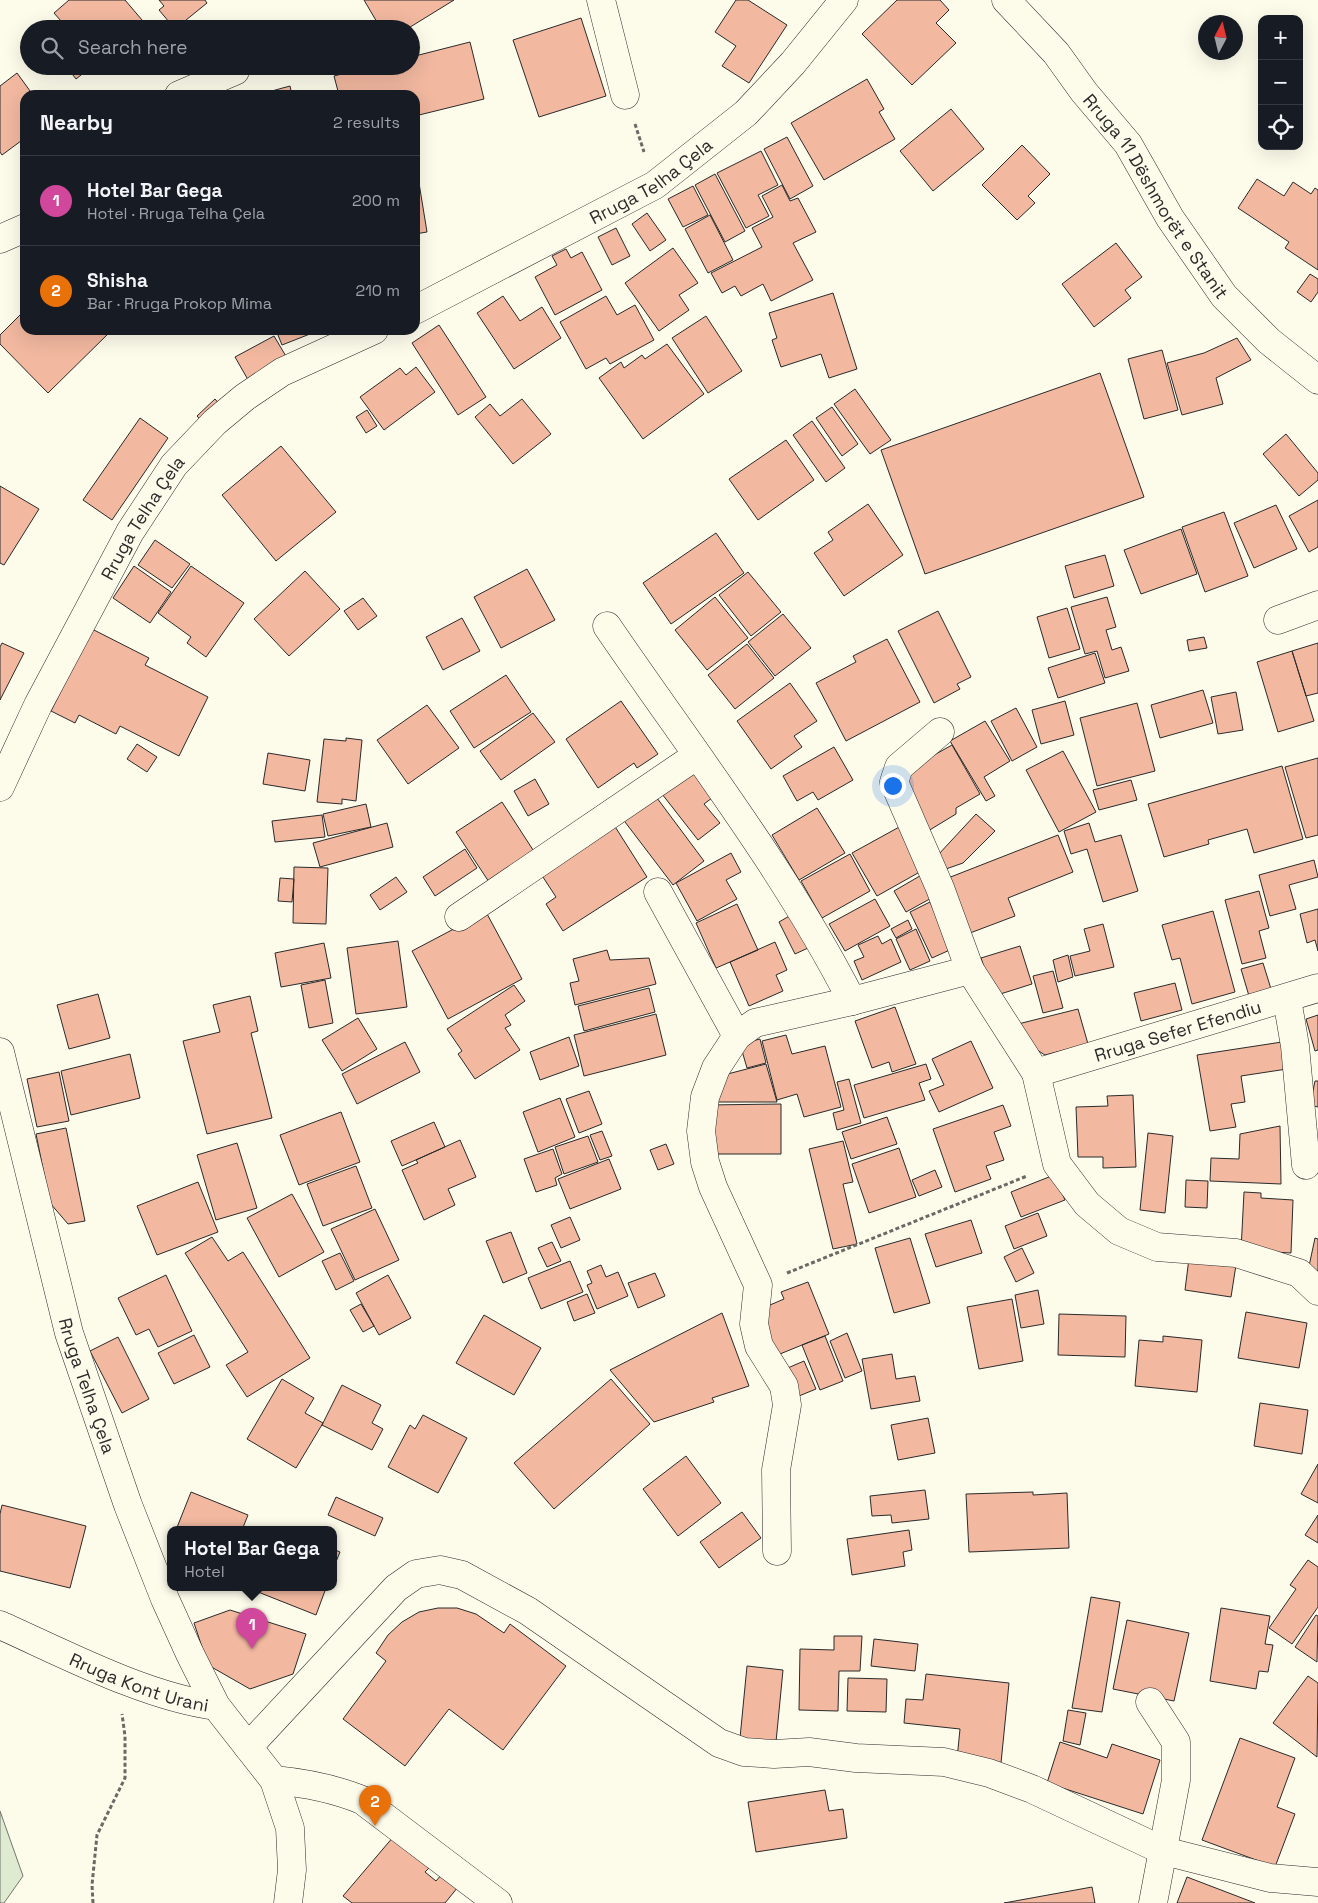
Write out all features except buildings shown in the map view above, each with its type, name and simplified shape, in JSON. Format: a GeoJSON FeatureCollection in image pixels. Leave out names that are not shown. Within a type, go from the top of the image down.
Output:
{"type":"FeatureCollection","features":[{"type":"Feature","properties":{"kind":"street"},"geometry":{"type":"LineString","coordinates":[[601,0],[625,96]]}},
{"type":"Feature","properties":{"kind":"street","name":"Rruga Telha Çela"},"geometry":{"type":"LineString","coordinates":[[420,307],[655,185],[746,113],[793,63],[844,0]]}},
{"type":"Feature","properties":{"kind":"street","name":"Rruga 11 Dëshmorët e Stanit"},"geometry":{"type":"LineString","coordinates":[[1006,0],[1056,54],[1084,92],[1128,144],[1170,218],[1224,296],[1269,341],[1318,380]]}},
{"type":"Feature","properties":{"kind":"street"},"geometry":{"type":"LineString","coordinates":[[191,90],[228,75]]}},
{"type":"Feature","properties":{"kind":"street"},"geometry":{"type":"LineString","coordinates":[[0,239],[20,230]]}},
{"type":"Feature","properties":{"kind":"street","name":"Rruga Telha Çela"},"geometry":{"type":"LineString","coordinates":[[0,787],[38,705],[130,532],[174,466],[215,422],[245,396],[282,372],[363,335]]}},
{"type":"Feature","properties":{"kind":"street"},"geometry":{"type":"LineString","coordinates":[[1278,620],[1318,605]]}},
{"type":"Feature","properties":{"kind":"street"},"geometry":{"type":"LineString","coordinates":[[607,626],[696,756],[736,809],[831,960],[852,1001]]}},
{"type":"Feature","properties":{"kind":"street"},"geometry":{"type":"LineString","coordinates":[[940,732],[898,768],[894,782],[940,888],[970,970],[1036,1073],[1057,1164],[1087,1204],[1119,1231],[1157,1247],[1236,1253],[1299,1273],[1318,1291]]}},
{"type":"Feature","properties":{"kind":"street"},"geometry":{"type":"LineString","coordinates":[[459,917],[696,756]]}},
{"type":"Feature","properties":{"kind":"street"},"geometry":{"type":"LineString","coordinates":[[658,892],[737,1036]]}},
{"type":"Feature","properties":{"kind":"street"},"geometry":{"type":"LineString","coordinates":[[776,1551],[776,1470],[788,1405],[784,1386],[759,1346],[754,1324],[758,1285],[713,1187],[705,1162],[701,1131],[705,1097],[716,1068],[737,1036],[755,1023],[852,1001],[970,970]]}},
{"type":"Feature","properties":{"kind":"street","name":"Rruga Sefer Efendiu"},"geometry":{"type":"LineString","coordinates":[[1036,1073],[1287,999],[1318,988]]}},
{"type":"Feature","properties":{"kind":"street"},"geometry":{"type":"LineString","coordinates":[[1287,999],[1295,1046],[1306,1164]]}},
{"type":"Feature","properties":{"kind":"street","name":"Rruga Telha Çela"},"geometry":{"type":"LineString","coordinates":[[0,1052],[68,1333],[128,1505],[165,1599],[216,1706]]}},
{"type":"Feature","properties":{"kind":"street"},"geometry":{"type":"LineString","coordinates":[[248,1747],[396,1588],[416,1574],[440,1570],[462,1574],[528,1611],[719,1743],[744,1752],[774,1754],[808,1752],[856,1758],[944,1762],[989,1773],[1032,1789],[1164,1851],[1270,1878],[1318,1882]]}},
{"type":"Feature","properties":{"kind":"street","name":"Rruga Kont Urani"},"geometry":{"type":"LineString","coordinates":[[0,1625],[157,1693],[190,1703],[216,1706],[274,1780],[290,1828],[292,1870],[288,1903]]}},
{"type":"Feature","properties":{"kind":"street"},"geometry":{"type":"LineString","coordinates":[[1150,1702],[1176,1742],[1176,1780],[1153,1903]]}},
{"type":"Feature","properties":{"kind":"street"},"geometry":{"type":"LineString","coordinates":[[274,1780],[327,1787],[362,1800],[498,1903]]}},
{"type":"Feature","properties":{"kind":"path"},"geometry":{"type":"LineString","coordinates":[[625,96],[655,185]]}},
{"type":"Feature","properties":{"kind":"path"},"geometry":{"type":"LineString","coordinates":[[758,1285],[1057,1164]]}},
{"type":"Feature","properties":{"kind":"path"},"geometry":{"type":"LineString","coordinates":[[93,1903],[92,1885],[97,1835],[125,1778],[125,1736],[117,1676]]}},
{"type":"Feature","properties":{"kind":"green space"},"geometry":{"type":"Polygon","coordinates":[[[0,1811],[23,1876],[4,1903],[0,1903],[0,1811]]]}},
{"type":"Feature","properties":{"kind":"place","name":"Hotel Bar Gega"},"geometry":{"type":"Point","coordinates":[252,1649]}},
{"type":"Feature","properties":{"kind":"place","name":"Shisha"},"geometry":{"type":"Point","coordinates":[375,1826]}}]}
